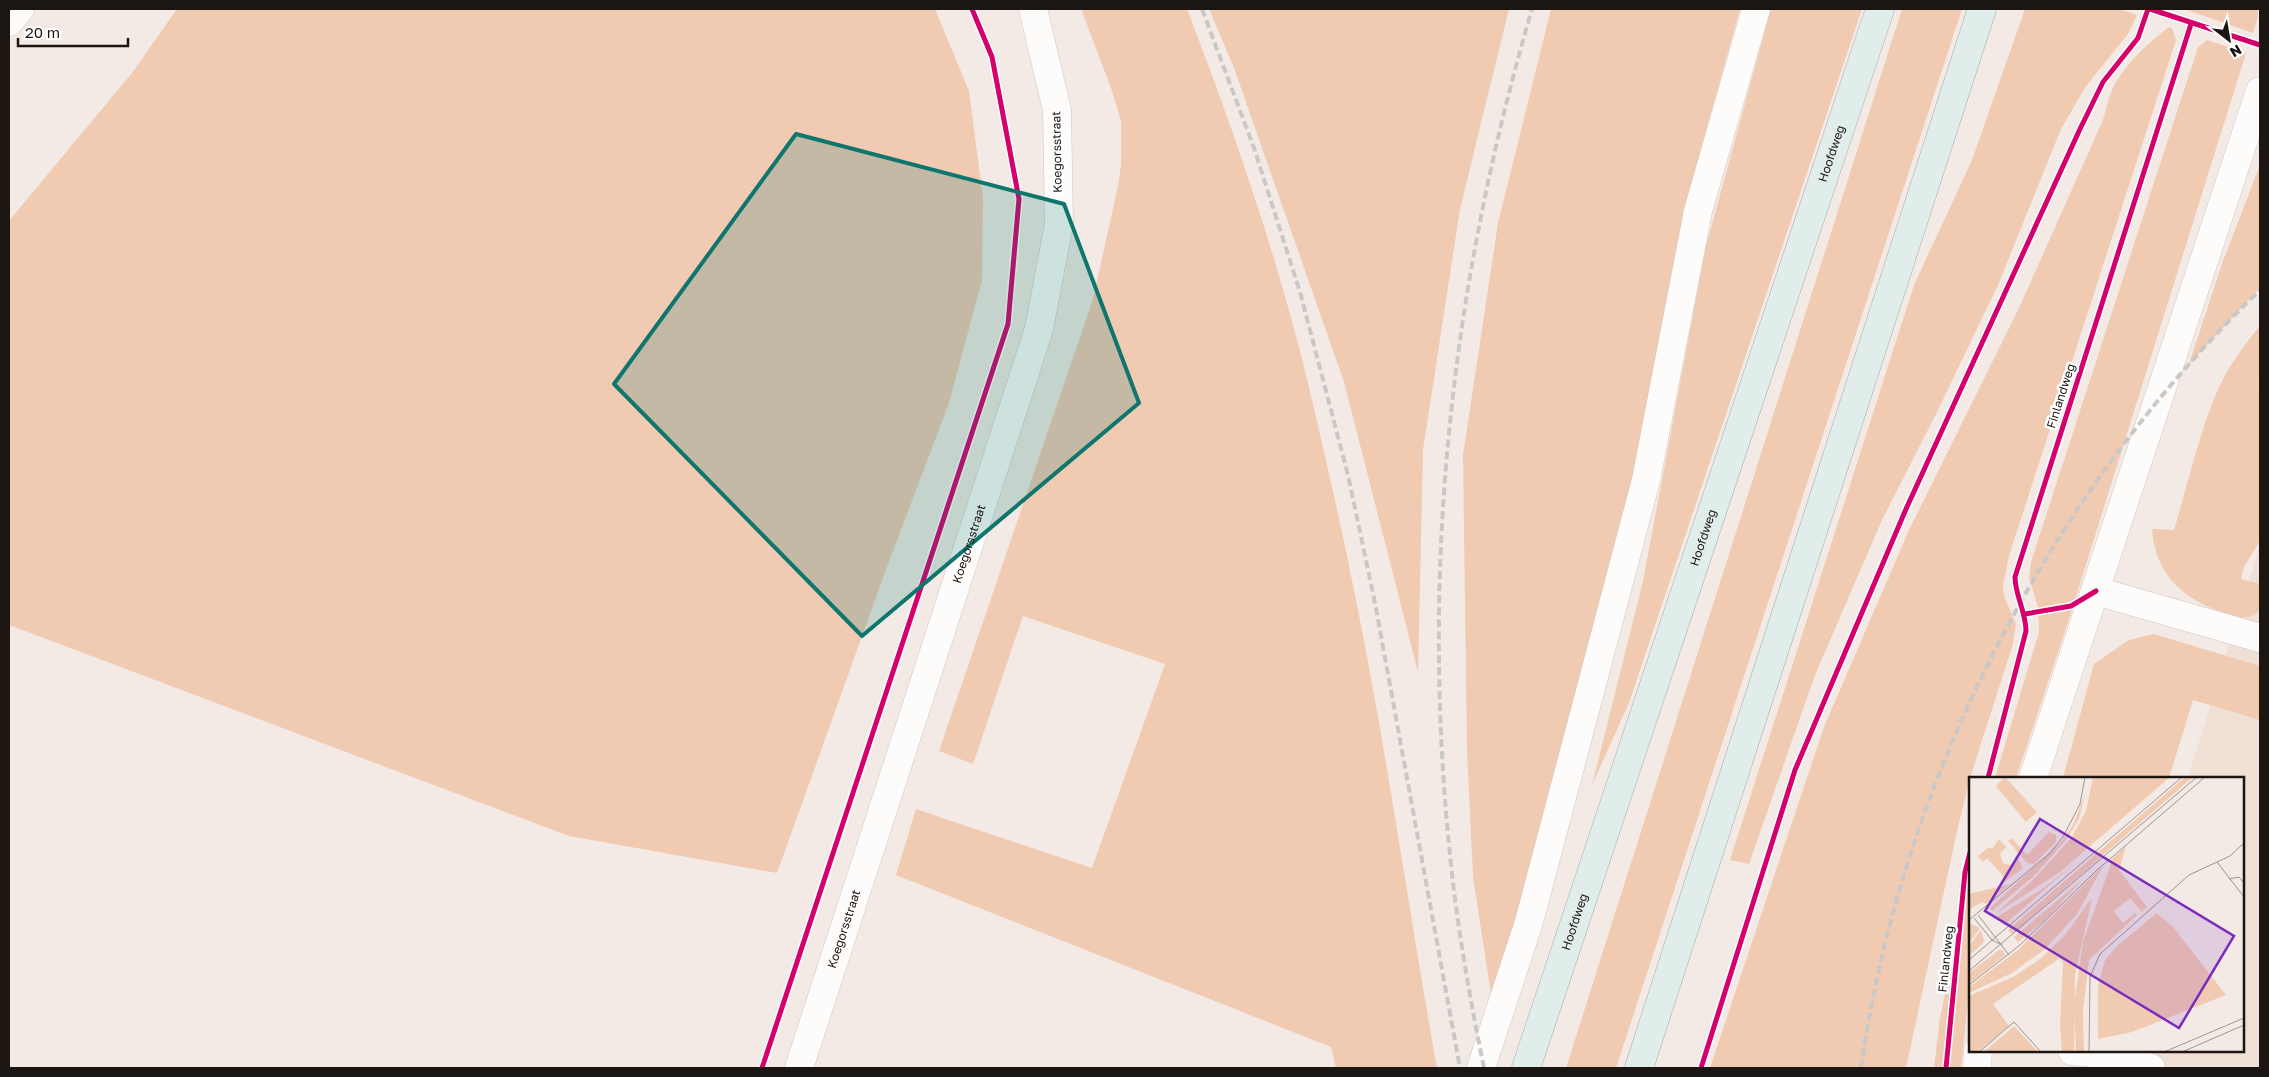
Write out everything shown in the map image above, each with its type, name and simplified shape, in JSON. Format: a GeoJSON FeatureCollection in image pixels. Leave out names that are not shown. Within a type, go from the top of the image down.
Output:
{"type":"FeatureCollection","features":[{"type":"Feature","properties":{"kind":"main road","name":"Hoofdweg"},"geometry":{"type":"LineString","coordinates":[[1526,1068],[1880,9]]}},
{"type":"Feature","properties":{"kind":"main road"},"geometry":{"type":"LineString","coordinates":[[1639,1068],[1982,9]]}},
{"type":"Feature","properties":{"kind":"street"},"geometry":{"type":"LineString","coordinates":[[9,22],[20,9]]}},
{"type":"Feature","properties":{"kind":"street","name":"Koegorsstraat"},"geometry":{"type":"LineString","coordinates":[[800,1068],[1039,330],[1059,224],[1057,110],[1033,9]]}},
{"type":"Feature","properties":{"kind":"street"},"geometry":{"type":"LineString","coordinates":[[1481,1068],[1529,922],[1646,480],[1698,211],[1756,9]]}},
{"type":"Feature","properties":{"kind":"street"},"geometry":{"type":"LineString","coordinates":[[2034,777],[2260,91]]}},
{"type":"Feature","properties":{"kind":"street"},"geometry":{"type":"LineString","coordinates":[[2096,591],[2260,638]]}},
{"type":"Feature","properties":{"kind":"street"},"geometry":{"type":"LineString","coordinates":[[1977,1068],[1978,1052]]}},
{"type":"Feature","properties":{"kind":"street"},"geometry":{"type":"LineString","coordinates":[[2083,1052],[2104,1054],[2151,1068]]}},
{"type":"Feature","properties":{"kind":"highlighted area"},"geometry":{"type":"Polygon","coordinates":[[[796,134],[1064,204],[1139,403],[862,636],[614,384],[796,134]]]}},
{"type":"Feature","properties":{"kind":"shaded area"},"geometry":{"type":"Polygon","coordinates":[[[177,9],[935,9],[969,91],[983,198],[982,280],[949,403],[884,575],[777,873],[569,836],[9,625],[9,221],[132,73],[177,9]]]}},
{"type":"Feature","properties":{"kind":"shaded area"},"geometry":{"type":"Polygon","coordinates":[[[1081,9],[1187,9],[1240,153],[1272,251],[1300,350],[1338,514],[1376,706],[1437,1068],[1336,1068],[1331,1047],[896,875],[916,809],[1092,868],[1165,664],[1023,616],[973,764],[939,751],[1093,299],[1118,186],[1121,165],[1121,121],[1111,88],[1081,9]]]}},
{"type":"Feature","properties":{"kind":"shaded area"},"geometry":{"type":"Polygon","coordinates":[[[1209,9],[1509,9],[1460,209],[1423,450],[1418,672],[1344,382],[1234,68],[1209,9]]]}},
{"type":"Feature","properties":{"kind":"shaded area"},"geometry":{"type":"Polygon","coordinates":[[[1551,9],[1740,9],[1701,148],[1682,239],[1655,401],[1541,840],[1491,994],[1473,877],[1467,750],[1463,455],[1498,223],[1551,9]]]}},
{"type":"Feature","properties":{"kind":"shaded area"},"geometry":{"type":"Polygon","coordinates":[[[1771,9],[1862,9],[1629,703],[1592,785],[1643,581],[1706,246],[1771,9]]]}},
{"type":"Feature","properties":{"kind":"shaded area"},"geometry":{"type":"Polygon","coordinates":[[[1902,9],[1962,9],[1616,1068],[1566,1068],[1902,9]]]}},
{"type":"Feature","properties":{"kind":"shaded area"},"geometry":{"type":"Polygon","coordinates":[[[2025,9],[2118,9],[2137,15],[2128,34],[2086,86],[2061,129],[1998,285],[1937,412],[1882,520],[1815,675],[1749,864],[1730,860],[1914,285],[1972,160],[2025,9]]]}},
{"type":"Feature","properties":{"kind":"shaded area"},"geometry":{"type":"Polygon","coordinates":[[[2184,9],[2257,9],[2258,17],[2253,33],[2184,9]]]}},
{"type":"Feature","properties":{"kind":"shaded area"},"geometry":{"type":"Polygon","coordinates":[[[2169,27],[2172,28],[2176,40],[2009,556],[2003,585],[2004,596],[2016,624],[2013,644],[1969,777],[1906,1068],[1710,1068],[1824,727],[1909,530],[2019,308],[2103,120],[2112,90],[2123,72],[2153,40],[2169,27]]]}},
{"type":"Feature","properties":{"kind":"shaded area"},"geometry":{"type":"Polygon","coordinates":[[[2207,40],[2246,53],[2070,616],[2016,777],[1995,777],[2039,632],[2038,607],[2029,578],[2031,562],[2198,47],[2207,40]]]}},
{"type":"Feature","properties":{"kind":"shaded area"},"geometry":{"type":"Polygon","coordinates":[[[2260,165],[2260,288],[2189,364],[2223,261],[2260,165]]]}},
{"type":"Feature","properties":{"kind":"shaded area"},"geometry":{"type":"Polygon","coordinates":[[[2260,326],[2260,377],[2258,385],[2260,386],[2260,541],[2244,567],[2241,579],[2260,584],[2260,611],[2251,616],[2243,617],[2210,608],[2184,593],[2165,572],[2154,545],[2152,529],[2174,530],[2201,436],[2214,399],[2229,368],[2260,326]]]}},
{"type":"Feature","properties":{"kind":"shaded area"},"geometry":{"type":"Polygon","coordinates":[[[2260,545],[2260,1068],[2098,1068],[2104,1052],[2244,1052],[2244,777],[2188,777],[2260,545]]]}},
{"type":"Feature","properties":{"kind":"shaded area"},"geometry":{"type":"Polygon","coordinates":[[[2154,634],[2260,666],[2260,720],[2193,700],[2169,777],[2063,777],[2094,664],[2129,640],[2154,634]]]}},
{"type":"Feature","properties":{"kind":"shaded area"},"geometry":{"type":"Polygon","coordinates":[[[1969,879],[1969,992],[1961,1068],[1934,1068],[1940,1018],[1969,879]]]}},
{"type":"Feature","properties":{"kind":"railway"},"geometry":{"type":"LineString","coordinates":[[1202,9],[1254,148],[1300,292],[1348,475],[1375,603],[1460,1068]]}},
{"type":"Feature","properties":{"kind":"railway"},"geometry":{"type":"LineString","coordinates":[[1484,1068],[1455,901],[1449,845],[1441,739],[1439,633],[1442,528],[1450,423],[1463,319],[1481,215],[1504,112],[1532,9]]}},
{"type":"Feature","properties":{"kind":"railway"},"geometry":{"type":"LineString","coordinates":[[1861,1068],[1881,960],[1911,853],[1949,749],[1997,647],[2052,549],[2115,456],[2184,370],[2260,290]]}},
{"type":"Feature","properties":{"kind":"cycle path"},"geometry":{"type":"LineString","coordinates":[[762,1068],[1008,324],[1019,199],[992,57],[972,9]]}},
{"type":"Feature","properties":{"kind":"cycle path"},"geometry":{"type":"LineString","coordinates":[[1701,1068],[1795,770],[1906,509],[2080,129],[2103,82],[2138,38],[2148,9]]}},
{"type":"Feature","properties":{"kind":"cycle path"},"geometry":{"type":"LineString","coordinates":[[2150,9],[2260,45]]}},
{"type":"Feature","properties":{"kind":"cycle path","name":"Finlandweg"},"geometry":{"type":"LineString","coordinates":[[1988,777],[2026,631],[2015,577],[2191,24]]}},
{"type":"Feature","properties":{"kind":"cycle path"},"geometry":{"type":"LineString","coordinates":[[2025,614],[2071,606],[2096,591]]}},
{"type":"Feature","properties":{"kind":"cycle path","name":"Finlandweg"},"geometry":{"type":"LineString","coordinates":[[1946,1068],[1965,872],[1969,856]]}}]}
